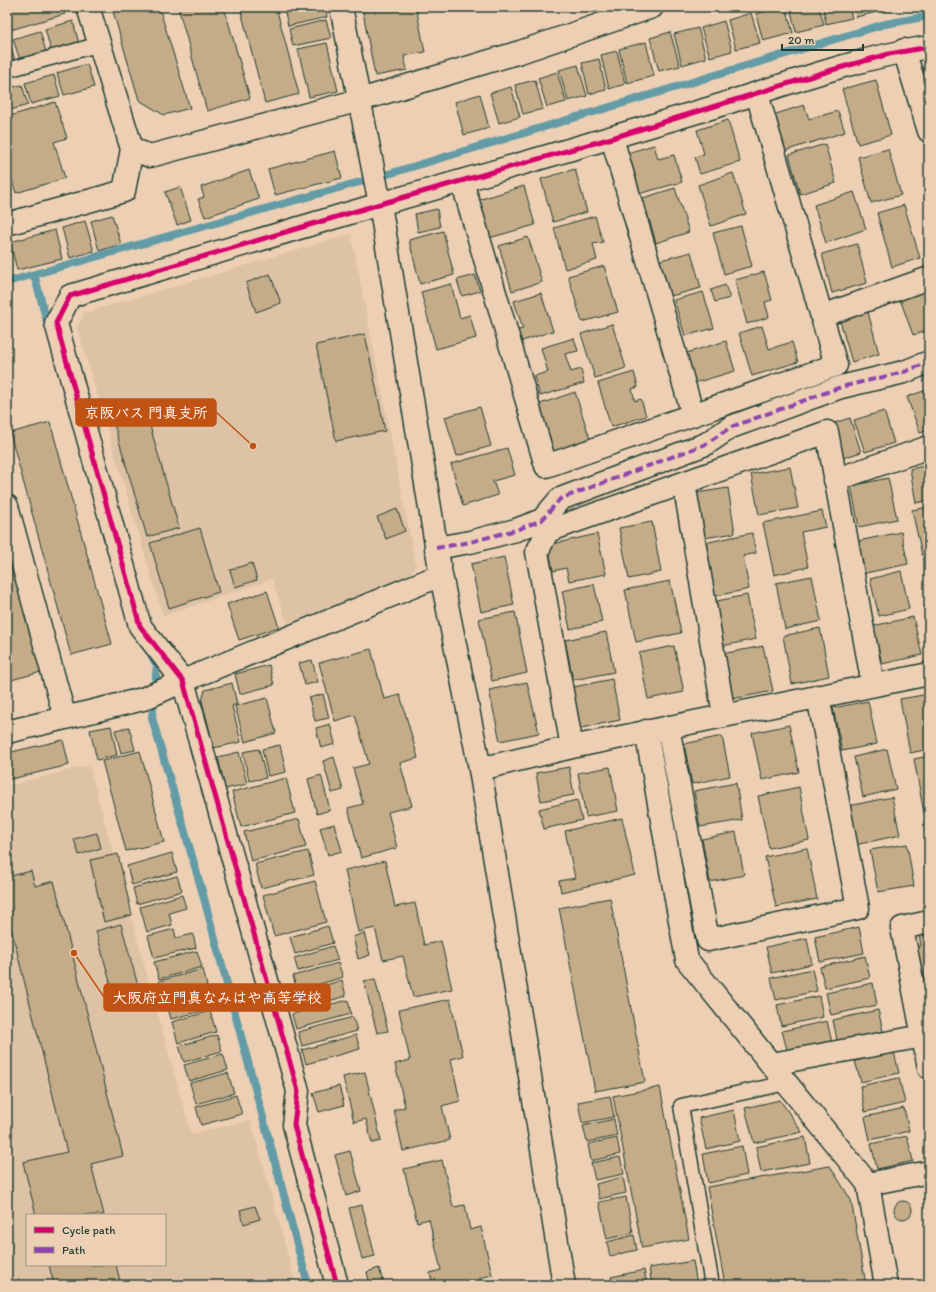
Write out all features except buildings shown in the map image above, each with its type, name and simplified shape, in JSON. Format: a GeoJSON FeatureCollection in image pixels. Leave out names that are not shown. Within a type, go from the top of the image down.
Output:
{"type":"FeatureCollection","features":[{"type":"Feature","properties":{"kind":"street"},"geometry":{"type":"LineString","coordinates":[[7,224],[124,191],[132,149],[88,7]]}},
{"type":"Feature","properties":{"kind":"street"},"geometry":{"type":"LineString","coordinates":[[341,7],[380,204],[436,548],[480,769],[564,1285]]}},
{"type":"Feature","properties":{"kind":"street"},"geometry":{"type":"LineString","coordinates":[[132,149],[150,156],[360,100],[520,52],[652,7]]}},
{"type":"Feature","properties":{"kind":"street"},"geometry":{"type":"LineString","coordinates":[[337,1285],[294,1126],[298,1091],[183,681],[140,626],[56,323],[70,296],[380,204],[612,138],[832,70],[904,50],[929,46]]}},
{"type":"Feature","properties":{"kind":"street"},"geometry":{"type":"LineString","coordinates":[[904,50],[929,131]]}},
{"type":"Feature","properties":{"kind":"street"},"geometry":{"type":"LineString","coordinates":[[462,181],[546,466],[836,365],[757,94]]}},
{"type":"Feature","properties":{"kind":"street"},"geometry":{"type":"LineString","coordinates":[[612,138],[693,415]]}},
{"type":"Feature","properties":{"kind":"street"},"geometry":{"type":"LineString","coordinates":[[822,316],[929,278]]}},
{"type":"Feature","properties":{"kind":"street"},"geometry":{"type":"LineString","coordinates":[[436,548],[470,542],[516,530],[542,520],[560,499],[706,444],[731,427],[841,387],[904,372],[929,362]]}},
{"type":"Feature","properties":{"kind":"street"},"geometry":{"type":"LineString","coordinates":[[572,747],[537,552],[548,531],[827,432],[873,685]]}},
{"type":"Feature","properties":{"kind":"street"},"geometry":{"type":"LineString","coordinates":[[835,480],[929,447]]}},
{"type":"Feature","properties":{"kind":"street"},"geometry":{"type":"LineString","coordinates":[[684,483],[724,715]]}},
{"type":"Feature","properties":{"kind":"street"},"geometry":{"type":"LineString","coordinates":[[7,506],[65,718]]}},
{"type":"Feature","properties":{"kind":"street"},"geometry":{"type":"LineString","coordinates":[[7,732],[143,699],[183,681],[441,575]]}},
{"type":"Feature","properties":{"kind":"street"},"geometry":{"type":"LineString","coordinates":[[480,769],[646,731],[929,674]]}},
{"type":"Feature","properties":{"kind":"street"},"geometry":{"type":"LineString","coordinates":[[668,727],[708,940],[858,908],[818,696]]}},
{"type":"Feature","properties":{"kind":"street"},"geometry":{"type":"LineString","coordinates":[[646,731],[687,960],[868,1184],[886,1285]]}},
{"type":"Feature","properties":{"kind":"street"},"geometry":{"type":"LineString","coordinates":[[929,922],[902,928],[929,1068]]}},
{"type":"Feature","properties":{"kind":"street"},"geometry":{"type":"LineString","coordinates":[[772,1064],[923,1036]]}},
{"type":"Feature","properties":{"kind":"street"},"geometry":{"type":"LineString","coordinates":[[868,1184],[929,1172]]}},
{"type":"Feature","properties":{"kind":"lane"},"geometry":{"type":"LineString","coordinates":[[11,69],[100,44]]}},
{"type":"Feature","properties":{"kind":"lane"},"geometry":{"type":"LineString","coordinates":[[685,947],[708,940]]}},
{"type":"Feature","properties":{"kind":"lane"},"geometry":{"type":"LineString","coordinates":[[712,1285],[681,1106],[786,1083]]}},
{"type":"Feature","properties":{"kind":"shaded area"},"geometry":{"type":"Polygon","coordinates":[[[351,234],[416,566],[405,581],[287,623],[272,579],[163,616],[77,327],[84,313],[351,234]]]}},
{"type":"Feature","properties":{"kind":"shaded area"},"geometry":{"type":"Polygon","coordinates":[[[89,765],[191,1134],[251,1120],[296,1285],[7,1285],[7,786],[89,765]]]}},
{"type":"Feature","properties":{"kind":"waterway"},"geometry":{"type":"LineString","coordinates":[[7,282],[395,172],[885,24],[929,16]]}},
{"type":"Feature","properties":{"kind":"waterway"},"geometry":{"type":"LineString","coordinates":[[34,274],[49,329]]}},
{"type":"Feature","properties":{"kind":"waterway"},"geometry":{"type":"LineString","coordinates":[[152,657],[157,665],[152,718],[202,891],[308,1285]]}},
{"type":"Feature","properties":{"kind":"marked path"},"geometry":{"type":"LineString","coordinates":[[436,548],[470,542],[516,530],[542,520],[560,499],[706,444],[731,427],[841,387],[904,372],[929,362]]}},
{"type":"Feature","properties":{"kind":"cycle path"},"geometry":{"type":"LineString","coordinates":[[337,1285],[294,1125],[298,1091],[183,681],[140,626],[56,323],[70,296],[380,204],[612,138],[832,70],[889,54],[929,47]]}},
{"type":"Feature","properties":{"kind":"place","name":"京阪バス 門真支所"},"geometry":{"type":"Point","coordinates":[253,446]}},
{"type":"Feature","properties":{"kind":"place","name":"大阪府立門真なみはや高等学校"},"geometry":{"type":"Point","coordinates":[74,953]}}]}
